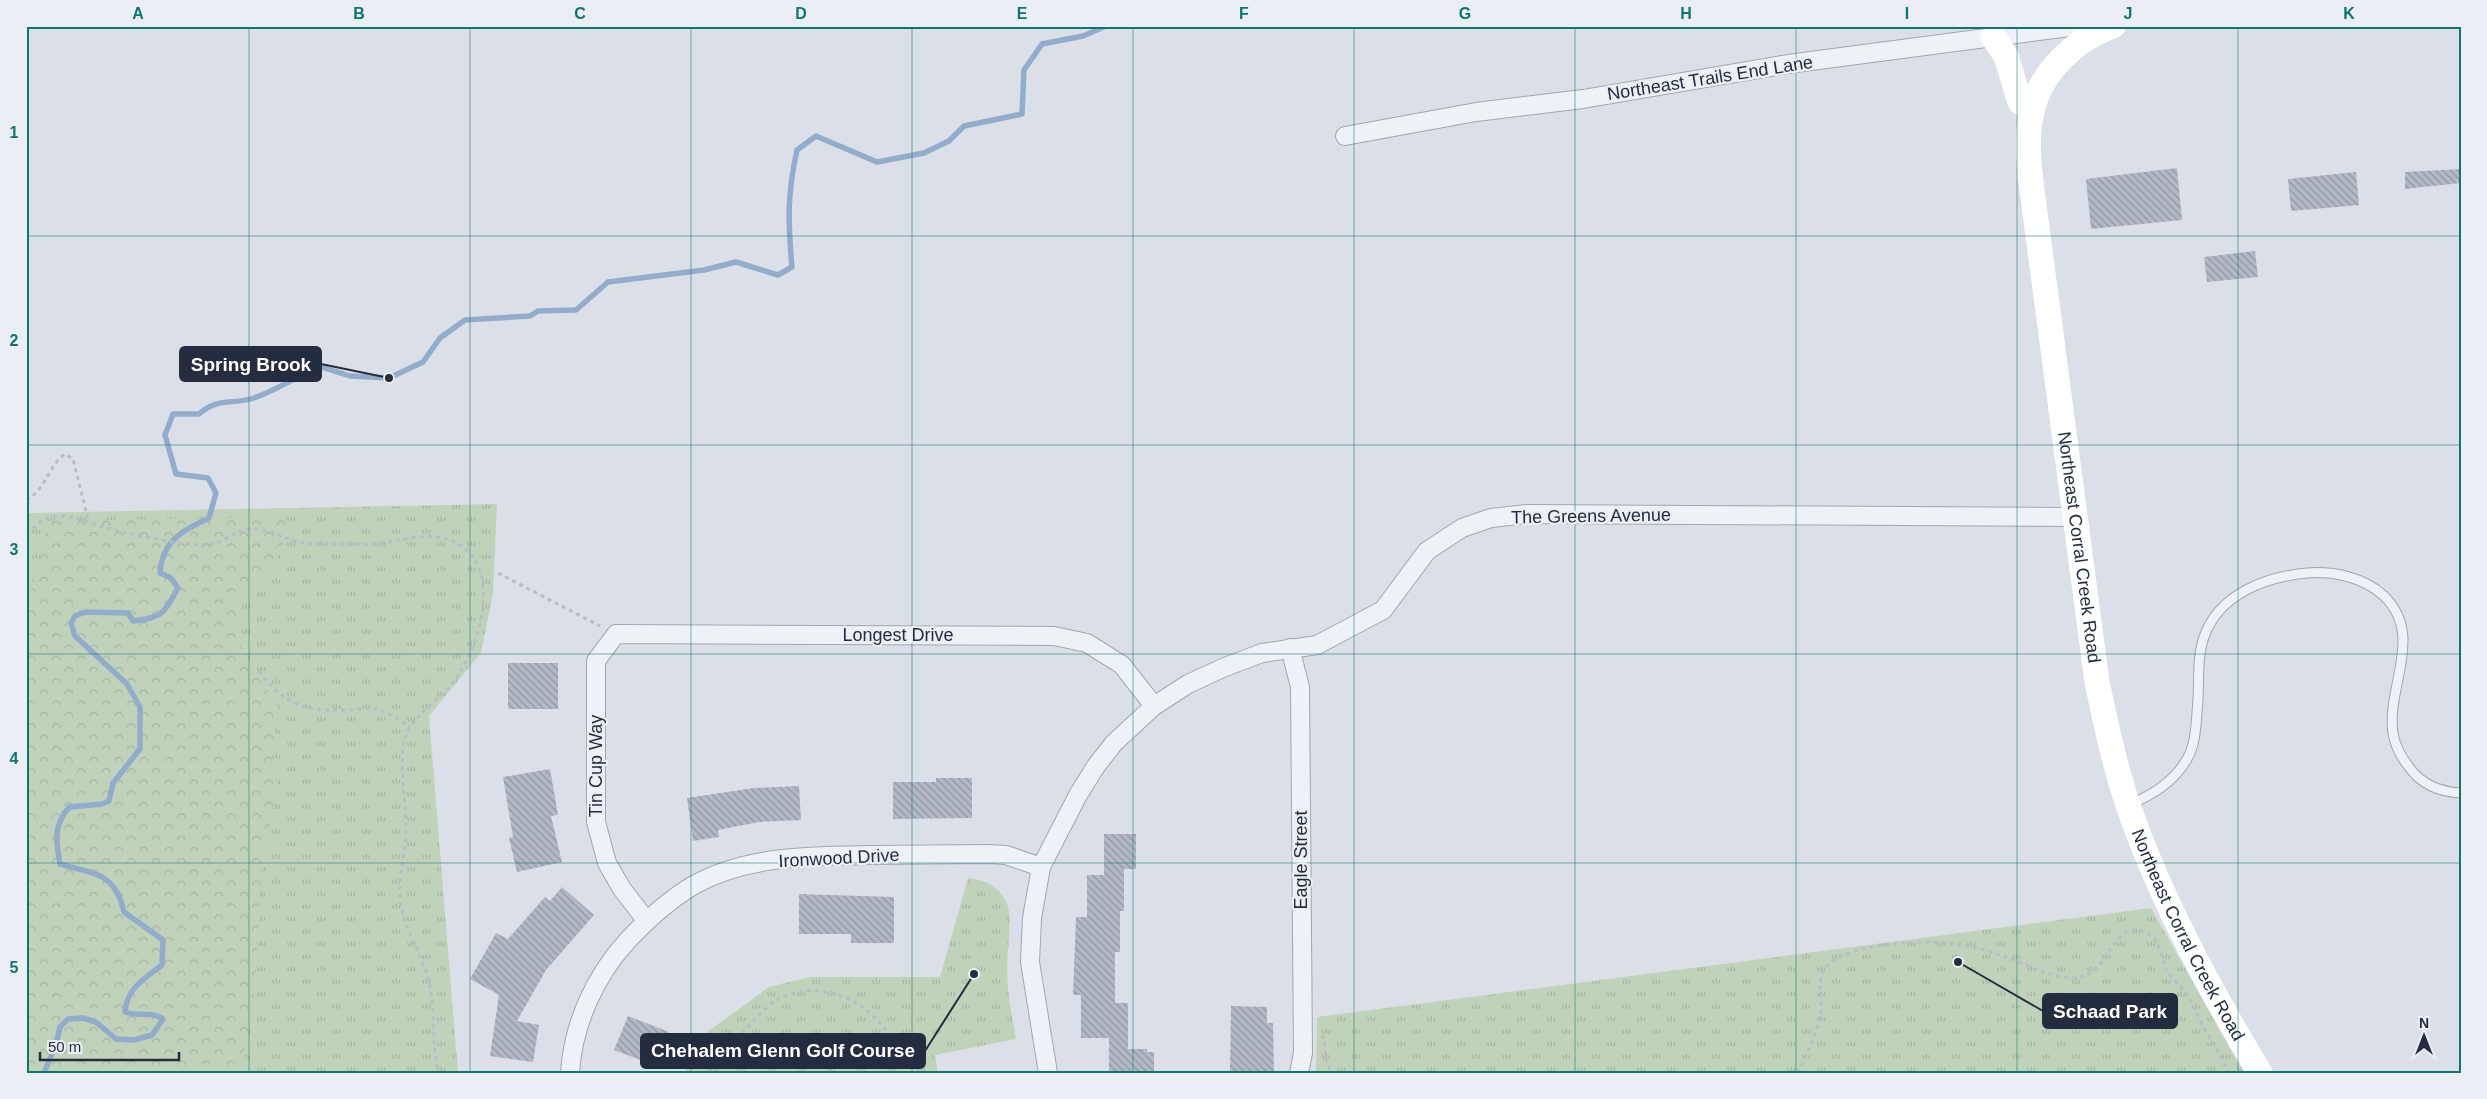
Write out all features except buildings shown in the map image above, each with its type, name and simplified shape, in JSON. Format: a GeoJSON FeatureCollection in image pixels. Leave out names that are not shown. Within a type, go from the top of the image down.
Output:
{"type":"FeatureCollection","features":[{"type":"Feature","properties":{"kind":"street","name":"Northeast Trails End Lane"},"geometry":{"type":"LineString","coordinates":[[1345,136],[1476,112],[1583,99],[1788,64],[2077,26]]}},
{"type":"Feature","properties":{"kind":"street","name":"Northeast Corral Creek Road"},"geometry":{"type":"LineString","coordinates":[[2113,26],[2100,31],[2075,46],[2054,67],[2032,110],[2029,135],[2030,176],[2097,682],[2109,739],[2129,805],[2159,886],[2236,1033],[2260,1073]]}},
{"type":"Feature","properties":{"kind":"street"},"geometry":{"type":"LineString","coordinates":[[1993,37],[2006,56],[2020,102],[2032,110]]}},
{"type":"Feature","properties":{"kind":"street","name":"The Greens Avenue"},"geometry":{"type":"LineString","coordinates":[[1048,1073],[1030,962],[1032,918],[1041,866],[1057,832],[1096,766],[1114,744],[1154,706],[1188,684],[1262,653],[1317,645],[1383,610],[1427,551],[1462,528],[1491,518],[1527,514],[2076,518]]}},
{"type":"Feature","properties":{"kind":"street","name":"Longest Drive"},"geometry":{"type":"LineString","coordinates":[[616,634],[1054,636],[1087,643],[1122,666],[1154,706]]}},
{"type":"Feature","properties":{"kind":"street","name":"Tin Cup Way"},"geometry":{"type":"LineString","coordinates":[[616,634],[596,660],[596,822],[607,863],[622,889],[646,920]]}},
{"type":"Feature","properties":{"kind":"street","name":"Eagle Street"},"geometry":{"type":"LineString","coordinates":[[1290,648],[1300,687],[1303,1053],[1299,1073]]}},
{"type":"Feature","properties":{"kind":"street","name":"Ironwood Drive"},"geometry":{"type":"LineString","coordinates":[[570,1073],[571,1055],[582,1016],[596,983],[616,954],[646,920],[694,885],[730,870],[794,857],[988,854],[1006,855],[1041,866]]}},
{"type":"Feature","properties":{"kind":"lane"},"geometry":{"type":"LineString","coordinates":[[2129,805],[2152,795],[2178,773],[2188,758],[2196,721],[2203,638],[2211,621],[2221,607],[2250,587],[2290,574],[2330,572],[2368,584],[2384,596],[2393,607],[2403,632],[2404,643],[2403,663],[2395,697],[2392,721],[2396,746],[2413,772],[2427,784],[2461,794]]}},
{"type":"Feature","properties":{"kind":"path"},"geometry":{"type":"LineString","coordinates":[[26,500],[37,494],[57,460],[65,454],[73,459],[88,523]]}},
{"type":"Feature","properties":{"kind":"path"},"geometry":{"type":"LineString","coordinates":[[26,533],[47,518],[64,516],[109,529],[157,539],[212,544],[247,529],[266,530],[308,543],[375,544],[418,537],[441,538],[459,544],[481,569],[484,585],[479,624],[468,658],[455,680],[421,714],[410,728],[403,744],[406,830],[399,893],[407,926],[426,969],[430,990],[434,1053],[438,1073]]}},
{"type":"Feature","properties":{"kind":"path"},"geometry":{"type":"LineString","coordinates":[[498,573],[616,634]]}},
{"type":"Feature","properties":{"kind":"path"},"geometry":{"type":"LineString","coordinates":[[259,671],[270,687],[292,703],[315,710],[375,709],[397,717],[410,728]]}},
{"type":"Feature","properties":{"kind":"path"},"geometry":{"type":"LineString","coordinates":[[1798,1073],[1819,1023],[1822,1010],[1820,982],[1823,972],[1840,958],[1863,950],[1892,944],[1954,944],[2002,955],[2047,972],[2076,977],[2091,973],[2102,965],[2118,938],[2125,932],[2135,930],[2146,932],[2159,947],[2167,971],[2194,1006],[2224,1060],[2228,1073]]}},
{"type":"Feature","properties":{"kind":"path"},"geometry":{"type":"LineString","coordinates":[[716,1073],[720,1062],[734,1042],[767,1009],[780,998],[812,991],[843,996],[861,1005],[882,1024],[894,1044],[900,1073]]}},
{"type":"Feature","properties":{"kind":"green space"},"geometry":{"type":"Polygon","coordinates":[[[497,504],[493,594],[481,653],[429,716],[458,1073],[26,1073],[26,513],[497,504]]]}},
{"type":"Feature","properties":{"kind":"green space"},"geometry":{"type":"Polygon","coordinates":[[[273,517],[293,521],[278,556],[239,601],[237,640],[257,676],[279,705],[271,754],[278,787],[262,858],[255,988],[241,1073],[26,1073],[26,605],[39,562],[48,521],[273,517]]]}},
{"type":"Feature","properties":{"kind":"green space"},"geometry":{"type":"Polygon","coordinates":[[[968,878],[992,885],[1001,893],[1007,904],[1010,927],[1007,979],[1016,1039],[935,1055],[938,1073],[684,1073],[707,1032],[769,987],[810,977],[940,977],[968,878]]]}},
{"type":"Feature","properties":{"kind":"green space"},"geometry":{"type":"Polygon","coordinates":[[[2151,908],[2244,1073],[1316,1073],[1317,1017],[2151,908]]]}},
{"type":"Feature","properties":{"kind":"waterway"},"geometry":{"type":"LineString","coordinates":[[44,1073],[56,1044],[60,1027],[68,1019],[83,1018],[96,1022],[116,1039],[134,1040],[152,1035],[163,1019],[154,1015],[125,1012],[126,1004],[133,990],[162,965],[163,940],[124,912],[120,899],[109,882],[93,873],[60,864],[57,834],[60,821],[69,807],[102,804],[109,801],[113,783],[140,749],[140,707],[127,684],[75,636],[71,623],[75,616],[85,612],[128,613],[133,621],[151,618],[162,613],[178,588],[171,578],[160,573],[165,553],[183,532],[209,518],[216,493],[208,478],[176,474],[165,435],[173,414],[199,414],[219,403],[254,398],[318,366],[350,376],[389,378],[423,362],[440,338],[465,320],[530,316],[538,311],[576,310],[608,282],[704,270],[736,262],[778,275],[792,267],[789,208],[791,181],[797,150],[816,136],[877,162],[924,153],[949,141],[964,126],[1022,114],[1024,70],[1042,44],[1083,36],[1106,26]]}},
{"type":"Feature","properties":{"kind":"place","name":"Spring Brook"},"geometry":{"type":"Point","coordinates":[389,378]}},
{"type":"Feature","properties":{"kind":"place","name":"Schaad Park"},"geometry":{"type":"Point","coordinates":[1958,962]}},
{"type":"Feature","properties":{"kind":"place","name":"Chehalem Glenn Golf Course"},"geometry":{"type":"Point","coordinates":[974,974]}}]}
